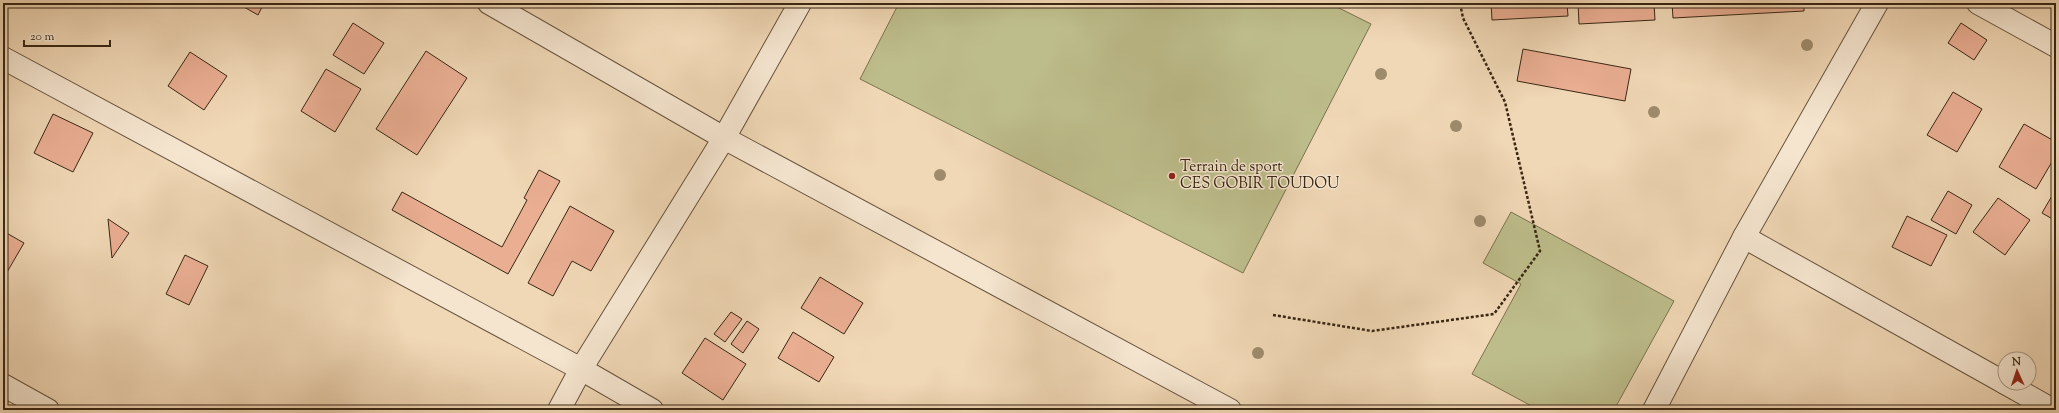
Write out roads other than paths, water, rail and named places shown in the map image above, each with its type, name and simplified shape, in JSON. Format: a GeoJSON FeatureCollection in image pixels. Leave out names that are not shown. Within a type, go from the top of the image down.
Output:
{"type":"FeatureCollection","features":[{"type":"Feature","properties":{"kind":"street"},"geometry":{"type":"LineString","coordinates":[[489,3],[724,138],[1230,410]]}},
{"type":"Feature","properties":{"kind":"street"},"geometry":{"type":"LineString","coordinates":[[559,410],[581,369],[724,138],[800,3]]}},
{"type":"Feature","properties":{"kind":"street"},"geometry":{"type":"LineString","coordinates":[[1654,410],[1744,237],[1877,3]]}},
{"type":"Feature","properties":{"kind":"street"},"geometry":{"type":"LineString","coordinates":[[1978,3],[2056,46]]}},
{"type":"Feature","properties":{"kind":"street"},"geometry":{"type":"LineString","coordinates":[[3,58],[581,369],[652,410]]}},
{"type":"Feature","properties":{"kind":"street"},"geometry":{"type":"LineString","coordinates":[[1744,237],[1997,379]]}},
{"type":"Feature","properties":{"kind":"street"},"geometry":{"type":"LineString","coordinates":[[3,385],[48,410]]}},
{"type":"Feature","properties":{"kind":"street"},"geometry":{"type":"LineString","coordinates":[[2019,391],[2053,410]]}},
{"type":"Feature","properties":{"kind":"place","name":"Terrain de sport CES GOBIR TOUDOU"},"geometry":{"type":"Point","coordinates":[1172,176]}}]}
